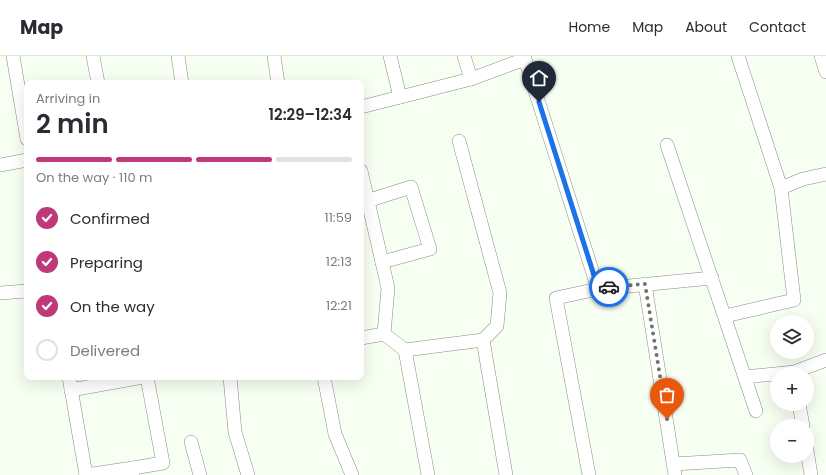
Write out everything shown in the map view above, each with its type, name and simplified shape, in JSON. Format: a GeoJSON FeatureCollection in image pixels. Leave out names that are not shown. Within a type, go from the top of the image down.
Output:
{"type":"FeatureCollection","features":[{"type":"Feature","properties":{"kind":"street"},"geometry":{"type":"LineString","coordinates":[[12,56],[24,122]]}},
{"type":"Feature","properties":{"kind":"street"},"geometry":{"type":"LineString","coordinates":[[93,56],[97,80]]}},
{"type":"Feature","properties":{"kind":"street"},"geometry":{"type":"LineString","coordinates":[[178,56],[182,80]]}},
{"type":"Feature","properties":{"kind":"street"},"geometry":{"type":"LineString","coordinates":[[274,56],[278,80]]}},
{"type":"Feature","properties":{"kind":"street"},"geometry":{"type":"LineString","coordinates":[[390,56],[400,97]]}},
{"type":"Feature","properties":{"kind":"street"},"geometry":{"type":"LineString","coordinates":[[464,56],[471,79]]}},
{"type":"Feature","properties":{"kind":"street"},"geometry":{"type":"LineString","coordinates":[[725,316],[794,300],[781,188],[738,56]]}},
{"type":"Feature","properties":{"kind":"street"},"geometry":{"type":"LineString","coordinates":[[821,56],[826,72]]}},
{"type":"Feature","properties":{"kind":"street"},"geometry":{"type":"LineString","coordinates":[[364,106],[471,79],[525,57],[598,288]]}},
{"type":"Feature","properties":{"kind":"street"},"geometry":{"type":"LineString","coordinates":[[404,350],[483,340],[497,326],[500,293],[459,141]]}},
{"type":"Feature","properties":{"kind":"street"},"geometry":{"type":"LineString","coordinates":[[667,145],[756,411]]}},
{"type":"Feature","properties":{"kind":"street"},"geometry":{"type":"LineString","coordinates":[[0,165],[24,161]]}},
{"type":"Feature","properties":{"kind":"street"},"geometry":{"type":"LineString","coordinates":[[781,188],[803,179],[826,174]]}},
{"type":"Feature","properties":{"kind":"street"},"geometry":{"type":"LineString","coordinates":[[364,186],[388,288],[384,334]]}},
{"type":"Feature","properties":{"kind":"street"},"geometry":{"type":"LineString","coordinates":[[367,201],[411,187],[430,249],[382,262]]}},
{"type":"Feature","properties":{"kind":"street"},"geometry":{"type":"LineString","coordinates":[[589,475],[556,298],[598,288],[712,278]]}},
{"type":"Feature","properties":{"kind":"street"},"geometry":{"type":"LineString","coordinates":[[645,284],[674,470],[740,460],[746,475]]}},
{"type":"Feature","properties":{"kind":"street"},"geometry":{"type":"LineString","coordinates":[[0,292],[24,290]]}},
{"type":"Feature","properties":{"kind":"street"},"geometry":{"type":"LineString","coordinates":[[364,337],[384,334],[404,350],[428,475]]}},
{"type":"Feature","properties":{"kind":"street"},"geometry":{"type":"LineString","coordinates":[[483,340],[506,475]]}},
{"type":"Feature","properties":{"kind":"street"},"geometry":{"type":"LineString","coordinates":[[809,367],[826,360]]}},
{"type":"Feature","properties":{"kind":"street"},"geometry":{"type":"LineString","coordinates":[[745,377],[770,375]]}},
{"type":"Feature","properties":{"kind":"street"},"geometry":{"type":"LineString","coordinates":[[106,380],[70,383],[86,475],[133,472],[163,464],[148,380]]}},
{"type":"Feature","properties":{"kind":"street"},"geometry":{"type":"LineString","coordinates":[[230,380],[236,432],[248,475]]}},
{"type":"Feature","properties":{"kind":"street"},"geometry":{"type":"LineString","coordinates":[[325,380],[335,434],[352,475]]}},
{"type":"Feature","properties":{"kind":"street"},"geometry":{"type":"LineString","coordinates":[[191,442],[200,475]]}},
{"type":"Feature","properties":{"kind":"street"},"geometry":{"type":"LineString","coordinates":[[809,463],[811,475]]}},
{"type":"Feature","properties":{"kind":"way so far"},"geometry":{"type":"LineString","coordinates":[[609,287],[645,284],[667,419]]}},
{"type":"Feature","properties":{"kind":"route"},"geometry":{"type":"LineString","coordinates":[[539,102],[598,288],[609,287]]}}]}
